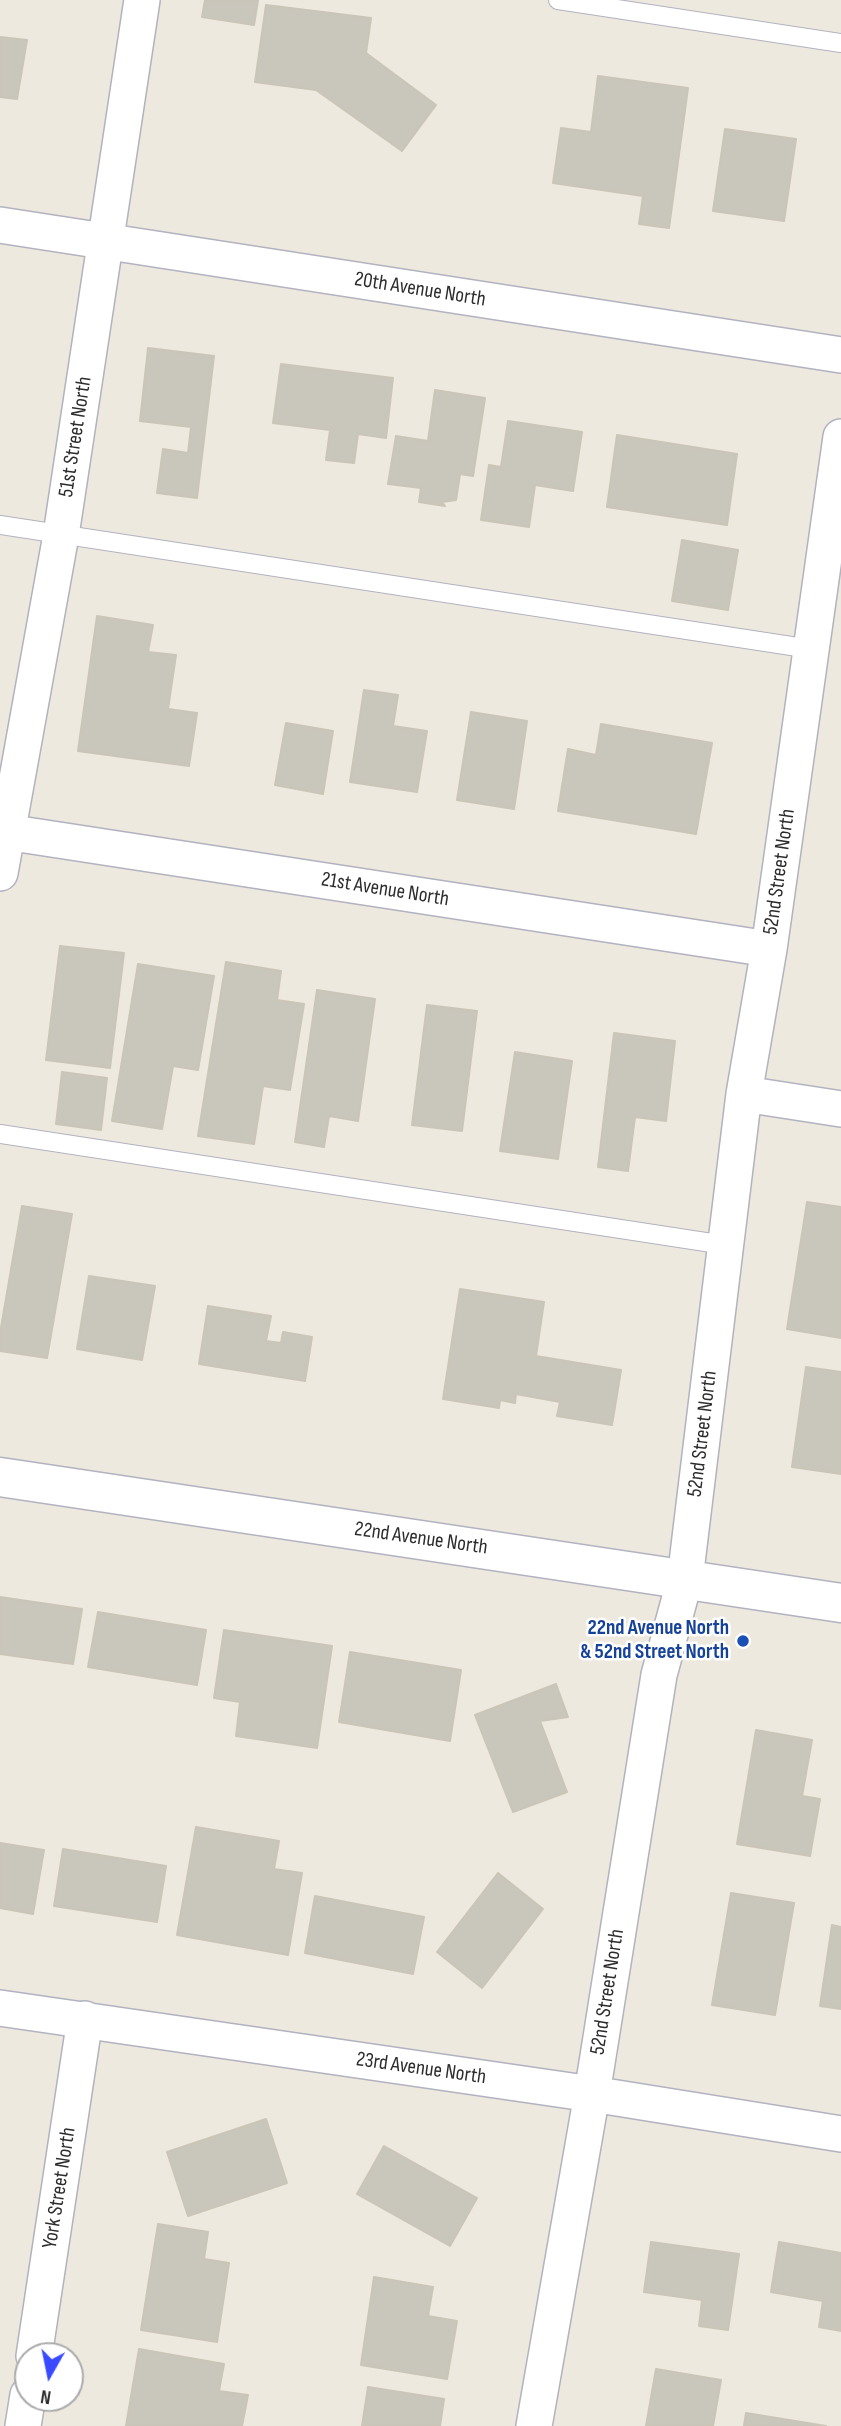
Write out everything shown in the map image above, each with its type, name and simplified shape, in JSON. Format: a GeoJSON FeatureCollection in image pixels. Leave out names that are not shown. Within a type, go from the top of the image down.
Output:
{"type":"FeatureCollection","features":[{"type":"Feature","properties":{"kind":"main road","name":"22nd Avenue North"},"geometry":{"type":"LineString","coordinates":[[0,1477],[841,1603]]}},
{"type":"Feature","properties":{"kind":"street","name":"51st Street North"},"geometry":{"type":"LineString","coordinates":[[0,873],[4,832],[61,535],[142,0]]}},
{"type":"Feature","properties":{"kind":"street","name":"20th Avenue North"},"geometry":{"type":"LineString","coordinates":[[0,225],[841,355]]}},
{"type":"Feature","properties":{"kind":"street","name":"52nd Street North"},"geometry":{"type":"LineString","coordinates":[[534,2426],[592,2094],[659,1675],[685,1579],[744,1094],[769,949],[811,649],[829,612],[841,437]]}},
{"type":"Feature","properties":{"kind":"street","name":"21st Avenue North"},"geometry":{"type":"LineString","coordinates":[[4,832],[769,949]]}},
{"type":"Feature","properties":{"kind":"street"},"geometry":{"type":"LineString","coordinates":[[744,1094],[841,1109]]}},
{"type":"Feature","properties":{"kind":"street","name":"23rd Avenue North"},"geometry":{"type":"LineString","coordinates":[[0,2008],[592,2094],[841,2134]]}},
{"type":"Feature","properties":{"kind":"street","name":"York Street North"},"geometry":{"type":"LineString","coordinates":[[36,2342],[85,2019]]}},
{"type":"Feature","properties":{"kind":"lane"},"geometry":{"type":"LineString","coordinates":[[558,0],[841,43]]}},
{"type":"Feature","properties":{"kind":"lane"},"geometry":{"type":"LineString","coordinates":[[0,525],[811,649]]}},
{"type":"Feature","properties":{"kind":"lane"},"geometry":{"type":"LineString","coordinates":[[0,1134],[725,1245]]}},
{"type":"Feature","properties":{"kind":"building"},"geometry":{"type":"Polygon","coordinates":[[[205,0],[258,0],[254,25],[202,17],[205,0]]]}},
{"type":"Feature","properties":{"kind":"building"},"geometry":{"type":"Polygon","coordinates":[[[266,5],[371,18],[366,53],[436,105],[402,151],[316,90],[255,82],[266,5]]]}},
{"type":"Feature","properties":{"kind":"building"},"geometry":{"type":"Polygon","coordinates":[[[0,37],[27,40],[17,99],[0,97],[0,37]]]}},
{"type":"Feature","properties":{"kind":"building"},"geometry":{"type":"Polygon","coordinates":[[[598,76],[688,88],[669,228],[639,224],[643,196],[553,183],[561,128],[591,132],[598,76]]]}},
{"type":"Feature","properties":{"kind":"building"},"geometry":{"type":"Polygon","coordinates":[[[725,129],[796,139],[784,221],[713,211],[725,129]]]}},
{"type":"Feature","properties":{"kind":"building"},"geometry":{"type":"Polygon","coordinates":[[[148,348],[214,356],[197,498],[157,493],[163,449],[188,453],[191,427],[140,421],[148,348]]]}},
{"type":"Feature","properties":{"kind":"building"},"geometry":{"type":"Polygon","coordinates":[[[281,364],[393,378],[386,438],[358,434],[354,463],[326,460],[330,430],[273,423],[281,364]]]}},
{"type":"Feature","properties":{"kind":"building"},"geometry":{"type":"Polygon","coordinates":[[[435,390],[485,398],[473,476],[460,474],[456,500],[442,502],[445,506],[419,502],[421,488],[388,484],[396,436],[428,441],[435,390]]]}},
{"type":"Feature","properties":{"kind":"building"},"geometry":{"type":"Polygon","coordinates":[[[508,421],[582,432],[573,491],[535,485],[529,527],[481,520],[489,465],[501,467],[508,421]]]}},
{"type":"Feature","properties":{"kind":"building"},"geometry":{"type":"Polygon","coordinates":[[[617,435],[737,454],[727,525],[607,507],[617,435]]]}},
{"type":"Feature","properties":{"kind":"building"},"geometry":{"type":"Polygon","coordinates":[[[682,540],[738,550],[728,610],[672,601],[682,540]]]}},
{"type":"Feature","properties":{"kind":"building"},"geometry":{"type":"Polygon","coordinates":[[[97,616],[153,625],[148,652],[176,655],[168,709],[197,713],[189,766],[78,751],[97,616]]]}},
{"type":"Feature","properties":{"kind":"building"},"geometry":{"type":"Polygon","coordinates":[[[364,690],[398,695],[393,726],[427,731],[417,792],[350,782],[364,690]]]}},
{"type":"Feature","properties":{"kind":"building"},"geometry":{"type":"Polygon","coordinates":[[[471,712],[527,721],[514,809],[457,800],[471,712]]]}},
{"type":"Feature","properties":{"kind":"building"},"geometry":{"type":"Polygon","coordinates":[[[286,723],[333,731],[323,794],[275,785],[286,723]]]}},
{"type":"Feature","properties":{"kind":"building"},"geometry":{"type":"Polygon","coordinates":[[[601,724],[712,743],[696,834],[558,811],[568,749],[596,755],[601,724]]]}},
{"type":"Feature","properties":{"kind":"building"},"geometry":{"type":"Polygon","coordinates":[[[60,946],[124,953],[110,1068],[46,1060],[60,946]]]}},
{"type":"Feature","properties":{"kind":"building"},"geometry":{"type":"Polygon","coordinates":[[[226,962],[281,971],[277,1000],[304,1004],[290,1090],[263,1086],[254,1144],[198,1136],[226,962]]]}},
{"type":"Feature","properties":{"kind":"building"},"geometry":{"type":"Polygon","coordinates":[[[138,964],[214,976],[198,1070],[173,1066],[162,1129],[112,1121],[138,964]]]}},
{"type":"Feature","properties":{"kind":"building"},"geometry":{"type":"Polygon","coordinates":[[[317,990],[375,999],[358,1121],[329,1116],[324,1147],[295,1142],[317,990]]]}},
{"type":"Feature","properties":{"kind":"building"},"geometry":{"type":"Polygon","coordinates":[[[427,1005],[477,1011],[462,1131],[412,1125],[427,1005]]]}},
{"type":"Feature","properties":{"kind":"building"},"geometry":{"type":"Polygon","coordinates":[[[614,1033],[675,1041],[666,1121],[635,1117],[628,1171],[598,1167],[614,1033]]]}},
{"type":"Feature","properties":{"kind":"building"},"geometry":{"type":"Polygon","coordinates":[[[515,1052],[572,1061],[558,1159],[500,1151],[515,1052]]]}},
{"type":"Feature","properties":{"kind":"building"},"geometry":{"type":"Polygon","coordinates":[[[62,1072],[107,1078],[101,1130],[56,1124],[62,1072]]]}},
{"type":"Feature","properties":{"kind":"building"},"geometry":{"type":"Polygon","coordinates":[[[807,1202],[841,1207],[841,1338],[787,1329],[807,1202]]]}},
{"type":"Feature","properties":{"kind":"building"},"geometry":{"type":"Polygon","coordinates":[[[22,1206],[72,1214],[47,1358],[0,1351],[0,1333],[22,1206]]]}},
{"type":"Feature","properties":{"kind":"building"},"geometry":{"type":"Polygon","coordinates":[[[89,1276],[155,1286],[142,1360],[77,1349],[89,1276]]]}},
{"type":"Feature","properties":{"kind":"building"},"geometry":{"type":"Polygon","coordinates":[[[460,1289],[544,1302],[536,1356],[621,1370],[612,1425],[557,1416],[560,1402],[516,1394],[515,1403],[500,1400],[499,1408],[443,1399],[460,1289]]]}},
{"type":"Feature","properties":{"kind":"building"},"geometry":{"type":"Polygon","coordinates":[[[208,1306],[271,1316],[266,1341],[281,1343],[283,1332],[312,1337],[305,1381],[199,1364],[208,1306]]]}},
{"type":"Feature","properties":{"kind":"building"},"geometry":{"type":"Polygon","coordinates":[[[806,1367],[841,1372],[841,1474],[792,1467],[806,1367]]]}},
{"type":"Feature","properties":{"kind":"building"},"geometry":{"type":"Polygon","coordinates":[[[0,1597],[82,1609],[73,1664],[0,1654],[0,1597]]]}},
{"type":"Feature","properties":{"kind":"building"},"geometry":{"type":"Polygon","coordinates":[[[98,1612],[206,1630],[197,1685],[88,1667],[98,1612]]]}},
{"type":"Feature","properties":{"kind":"building"},"geometry":{"type":"Polygon","coordinates":[[[224,1630],[332,1646],[317,1748],[236,1736],[240,1702],[214,1698],[224,1630]]]}},
{"type":"Feature","properties":{"kind":"building"},"geometry":{"type":"Polygon","coordinates":[[[350,1652],[461,1670],[450,1741],[339,1722],[350,1652]]]}},
{"type":"Feature","properties":{"kind":"building"},"geometry":{"type":"Polygon","coordinates":[[[556,1684],[568,1717],[540,1721],[567,1792],[513,1812],[475,1715],[556,1684]]]}},
{"type":"Feature","properties":{"kind":"building"},"geometry":{"type":"Polygon","coordinates":[[[756,1730],[812,1740],[802,1796],[820,1799],[810,1856],[737,1844],[756,1730]]]}},
{"type":"Feature","properties":{"kind":"building"},"geometry":{"type":"Polygon","coordinates":[[[196,1827],[279,1841],[274,1869],[302,1873],[288,1955],[177,1935],[196,1827]]]}},
{"type":"Feature","properties":{"kind":"building"},"geometry":{"type":"Polygon","coordinates":[[[0,1843],[44,1850],[33,1914],[0,1908],[0,1843]]]}},
{"type":"Feature","properties":{"kind":"building"},"geometry":{"type":"Polygon","coordinates":[[[63,1849],[166,1866],[157,1922],[54,1906],[63,1849]]]}},
{"type":"Feature","properties":{"kind":"building"},"geometry":{"type":"Polygon","coordinates":[[[498,1873],[543,1909],[482,1988],[437,1952],[498,1873]]]}},
{"type":"Feature","properties":{"kind":"building"},"geometry":{"type":"Polygon","coordinates":[[[731,1893],[794,1903],[775,2015],[712,2005],[731,1893]]]}},
{"type":"Feature","properties":{"kind":"building"},"geometry":{"type":"Polygon","coordinates":[[[315,1896],[424,1917],[413,1974],[305,1953],[315,1896]]]}},
{"type":"Feature","properties":{"kind":"building"},"geometry":{"type":"Polygon","coordinates":[[[832,1925],[841,1927],[841,2009],[820,2006],[832,1925]]]}},
{"type":"Feature","properties":{"kind":"building"},"geometry":{"type":"Polygon","coordinates":[[[266,2119],[287,2183],[188,2216],[167,2152],[266,2119]]]}},
{"type":"Feature","properties":{"kind":"building"},"geometry":{"type":"Polygon","coordinates":[[[384,2146],[477,2198],[450,2246],[357,2194],[384,2146]]]}},
{"type":"Feature","properties":{"kind":"building"},"geometry":{"type":"Polygon","coordinates":[[[158,2224],[208,2232],[204,2259],[229,2263],[217,2342],[141,2330],[158,2224]]]}},
{"type":"Feature","properties":{"kind":"building"},"geometry":{"type":"Polygon","coordinates":[[[651,2242],[739,2254],[728,2330],[699,2326],[702,2300],[644,2292],[651,2242]]]}},
{"type":"Feature","properties":{"kind":"building"},"geometry":{"type":"Polygon","coordinates":[[[779,2242],[841,2253],[841,2331],[819,2327],[823,2301],[771,2292],[779,2242]]]}},
{"type":"Feature","properties":{"kind":"building"},"geometry":{"type":"Polygon","coordinates":[[[374,2277],[433,2287],[428,2316],[457,2321],[447,2379],[361,2365],[374,2277]]]}},
{"type":"Feature","properties":{"kind":"building"},"geometry":{"type":"Polygon","coordinates":[[[139,2349],[224,2364],[219,2391],[248,2395],[242,2426],[126,2426],[139,2349]]]}},
{"type":"Feature","properties":{"kind":"building"},"geometry":{"type":"Polygon","coordinates":[[[656,2369],[721,2380],[713,2426],[646,2426],[656,2369]]]}},
{"type":"Feature","properties":{"kind":"building"},"geometry":{"type":"Polygon","coordinates":[[[368,2387],[444,2399],[440,2426],[362,2426],[368,2387]]]}},
{"type":"Feature","properties":{"kind":"building"},"geometry":{"type":"Polygon","coordinates":[[[746,2413],[826,2426],[744,2426],[746,2413]]]}},
{"type":"Feature","properties":{"kind":"place","name":"22nd Avenue North & 52nd Street North"},"geometry":{"type":"Point","coordinates":[743,1641]}}]}
